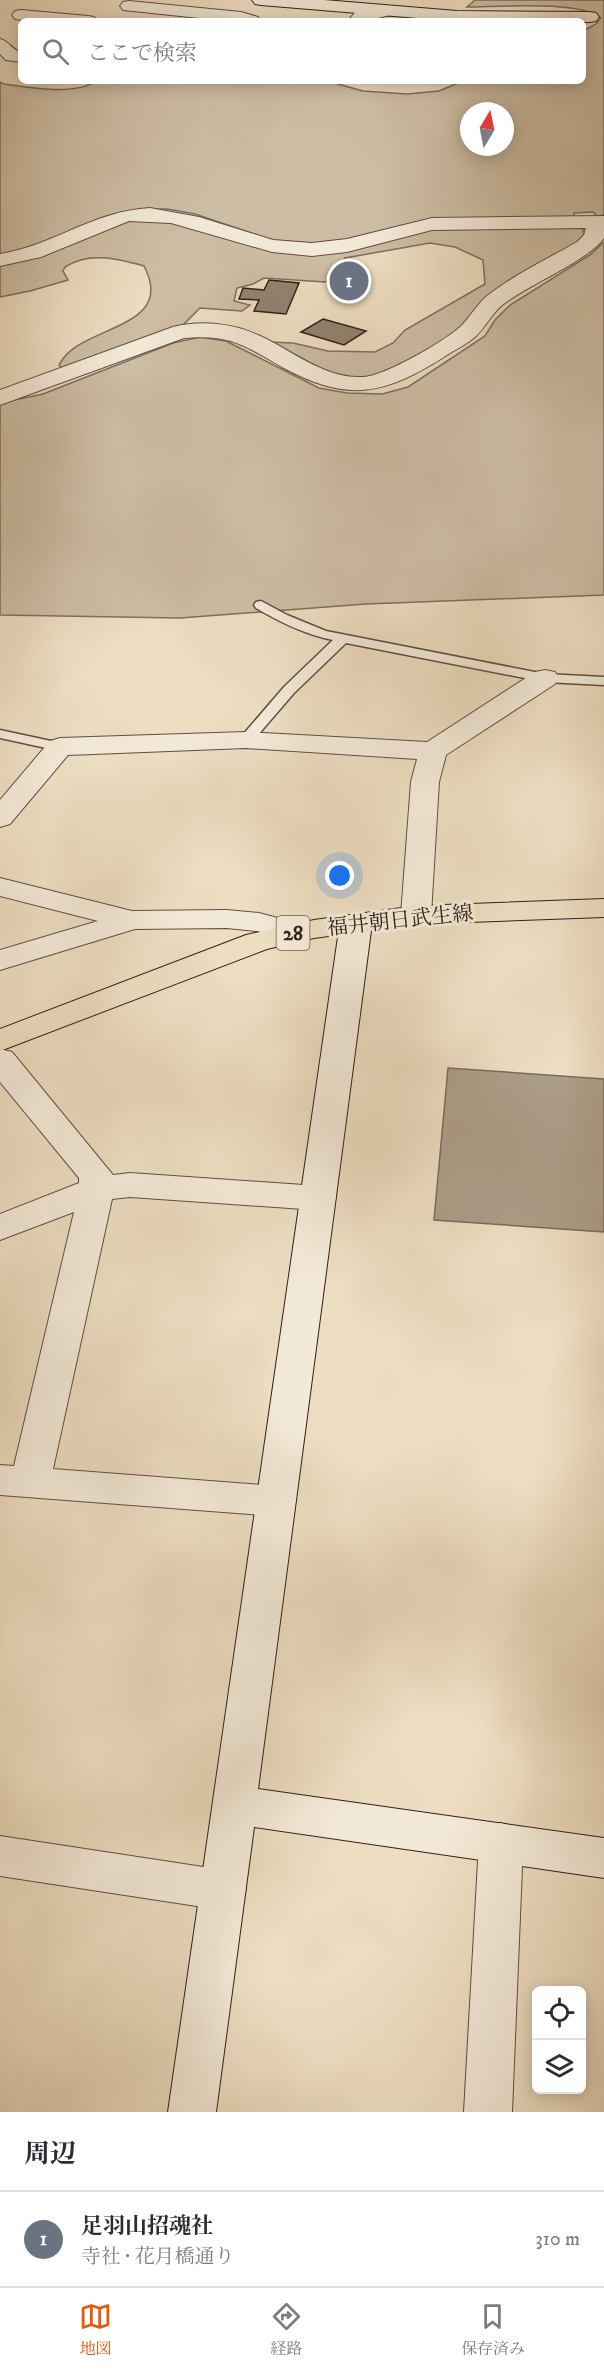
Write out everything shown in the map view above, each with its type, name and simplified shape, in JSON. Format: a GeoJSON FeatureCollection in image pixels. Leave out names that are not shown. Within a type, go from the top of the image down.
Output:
{"type":"FeatureCollection","features":[{"type":"Feature","properties":{"kind":"main road","name":"福井朝日武生線"},"geometry":{"type":"LineString","coordinates":[[0,1041],[257,942],[297,933],[416,915],[604,908]]}},
{"type":"Feature","properties":{"kind":"street"},"geometry":{"type":"LineString","coordinates":[[0,33],[37,0]]}},
{"type":"Feature","properties":{"kind":"street"},"geometry":{"type":"LineString","coordinates":[[248,18],[259,0],[388,6],[457,16],[590,17]]}},
{"type":"Feature","properties":{"kind":"street"},"geometry":{"type":"LineString","coordinates":[[117,18],[132,3],[240,18]]}},
{"type":"Feature","properties":{"kind":"street"},"geometry":{"type":"LineString","coordinates":[[360,18],[388,6]]}},
{"type":"Feature","properties":{"kind":"street"},"geometry":{"type":"LineString","coordinates":[[21,15],[54,18]]}},
{"type":"Feature","properties":{"kind":"street"},"geometry":{"type":"LineString","coordinates":[[0,44],[12,56],[18,57]]}},
{"type":"Feature","properties":{"kind":"street"},"geometry":{"type":"LineString","coordinates":[[0,260],[37,253],[106,221],[128,215],[170,216],[277,247],[313,250],[344,248],[411,228],[432,225],[601,223],[594,237],[584,246],[493,302],[471,329],[408,371],[387,381],[365,384],[326,378],[306,370],[249,337],[228,331],[195,330],[182,332],[63,372],[0,398]]}},
{"type":"Feature","properties":{"kind":"street"},"geometry":{"type":"LineString","coordinates":[[0,818],[60,747],[246,740],[433,751],[545,678]]}},
{"type":"Feature","properties":{"kind":"street"},"geometry":{"type":"LineString","coordinates":[[416,915],[425,782],[433,751]]}},
{"type":"Feature","properties":{"kind":"street"},"geometry":{"type":"LineString","coordinates":[[0,887],[133,920],[259,922],[297,933]]}},
{"type":"Feature","properties":{"kind":"street"},"geometry":{"type":"LineString","coordinates":[[0,960],[133,920]]}},
{"type":"Feature","properties":{"kind":"street"},"geometry":{"type":"LineString","coordinates":[[192,2112],[356,923]]}},
{"type":"Feature","properties":{"kind":"street"},"geometry":{"type":"LineString","coordinates":[[0,1060],[96,1176],[97,1189],[15,1481],[276,1501]]}},
{"type":"Feature","properties":{"kind":"street"},"geometry":{"type":"LineString","coordinates":[[0,1228],[97,1189],[130,1185],[318,1198]]}},
{"type":"Feature","properties":{"kind":"street"},"geometry":{"type":"LineString","coordinates":[[234,1806],[604,1858]]}},
{"type":"Feature","properties":{"kind":"street"},"geometry":{"type":"LineString","coordinates":[[493,2111],[501,1844]]}},
{"type":"Feature","properties":{"kind":"street"},"geometry":{"type":"LineString","coordinates":[[0,1856],[223,1890]]}},
{"type":"Feature","properties":{"kind":"lane"},"geometry":{"type":"LineString","coordinates":[[261,605],[282,618],[323,634],[545,678],[604,681]]}},
{"type":"Feature","properties":{"kind":"lane"},"geometry":{"type":"LineString","coordinates":[[246,740],[289,690],[344,638]]}},
{"type":"Feature","properties":{"kind":"lane"},"geometry":{"type":"LineString","coordinates":[[0,734],[60,747]]}},
{"type":"Feature","properties":{"kind":"shaded area"},"geometry":{"type":"Polygon","coordinates":[[[475,0],[604,0],[604,215],[597,216],[593,212],[574,213],[574,217],[420,221],[329,245],[278,242],[195,214],[167,209],[150,209],[122,212],[101,219],[33,250],[0,257],[0,82],[51,89],[76,88],[91,84],[338,84],[363,91],[407,94],[439,91],[456,84],[586,84],[586,29],[601,18],[590,12],[556,7],[467,7],[475,0]]]}},
{"type":"Feature","properties":{"kind":"shaded area"},"geometry":{"type":"Polygon","coordinates":[[[164,218],[273,251],[420,230],[581,226],[585,235],[576,245],[498,291],[483,303],[464,328],[383,379],[329,375],[268,342],[293,343],[328,351],[375,352],[393,343],[405,330],[485,284],[483,260],[455,247],[430,243],[345,258],[339,267],[340,276],[325,282],[264,278],[253,284],[237,288],[234,301],[250,305],[242,311],[200,308],[180,328],[62,369],[59,365],[70,352],[85,341],[137,315],[148,303],[151,287],[144,266],[114,259],[84,259],[65,267],[63,271],[68,280],[0,297],[0,263],[126,219],[164,218]]]}},
{"type":"Feature","properties":{"kind":"shaded area"},"geometry":{"type":"Polygon","coordinates":[[[604,242],[604,595],[366,604],[180,618],[0,615],[0,403],[43,394],[173,343],[200,337],[226,341],[319,388],[347,393],[382,394],[408,387],[485,336],[495,320],[510,305],[590,255],[604,242]]]}},
{"type":"Feature","properties":{"kind":"shaded area"},"geometry":{"type":"Polygon","coordinates":[[[448,1068],[604,1079],[604,1232],[434,1220],[448,1068]]]}},
{"type":"Feature","properties":{"kind":"building"},"geometry":{"type":"Polygon","coordinates":[[[269,280],[299,283],[286,314],[254,311],[259,300],[239,299],[243,288],[264,290],[269,280]]]}},
{"type":"Feature","properties":{"kind":"building"},"geometry":{"type":"Polygon","coordinates":[[[323,319],[366,331],[344,345],[301,332],[323,319]]]}},
{"type":"Feature","properties":{"kind":"place","name":"足羽山招魂社"},"geometry":{"type":"Point","coordinates":[349,281]}}]}
